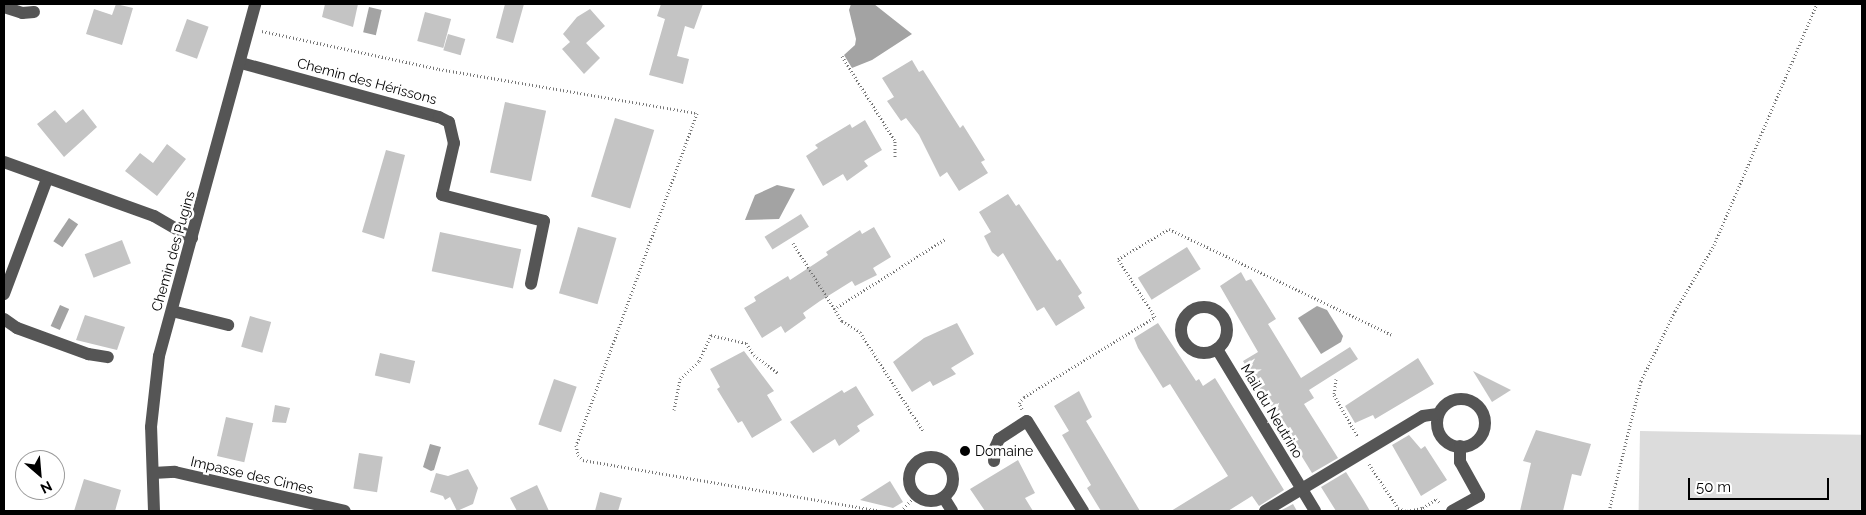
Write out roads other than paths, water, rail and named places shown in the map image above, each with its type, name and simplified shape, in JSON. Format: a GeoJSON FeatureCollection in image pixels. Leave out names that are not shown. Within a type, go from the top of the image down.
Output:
{"type":"FeatureCollection","features":[{"type":"Feature","properties":{"kind":"street","name":"Chemin des Pugins"},"geometry":{"type":"LineString","coordinates":[[154,511],[151,427],[155,378],[241,64],[255,4]]}},
{"type":"Feature","properties":{"kind":"street"},"geometry":{"type":"LineString","coordinates":[[4,7],[22,13],[34,12]]}},
{"type":"Feature","properties":{"kind":"street","name":"Chemin des Hérissons"},"geometry":{"type":"LineString","coordinates":[[241,64],[439,117],[449,122],[454,144],[442,195],[544,221],[531,284]]}},
{"type":"Feature","properties":{"kind":"street"},"geometry":{"type":"LineString","coordinates":[[4,162],[154,216],[192,238]]}},
{"type":"Feature","properties":{"kind":"street"},"geometry":{"type":"LineString","coordinates":[[4,294],[47,179]]}},
{"type":"Feature","properties":{"kind":"street"},"geometry":{"type":"LineString","coordinates":[[172,311],[228,325]]}},
{"type":"Feature","properties":{"kind":"street"},"geometry":{"type":"LineString","coordinates":[[4,319],[17,328],[88,354],[108,357]]}},
{"type":"Feature","properties":{"kind":"street","name":"Mail du Neutrino"},"geometry":{"type":"LineString","coordinates":[[1217,349],[1315,511]]}},
{"type":"Feature","properties":{"kind":"street"},"geometry":{"type":"LineString","coordinates":[[1456,399],[1463,399],[1478,406],[1484,420],[1481,436],[1475,442],[1460,446],[1451,445],[1438,432],[1438,414],[1442,408],[1456,399]]}},
{"type":"Feature","properties":{"kind":"street"},"geometry":{"type":"LineString","coordinates":[[1265,511],[1423,416],[1438,414]]}},
{"type":"Feature","properties":{"kind":"street"},"geometry":{"type":"LineString","coordinates":[[994,461],[994,448],[999,439],[1027,421],[1083,511]]}},
{"type":"Feature","properties":{"kind":"street"},"geometry":{"type":"LineString","coordinates":[[1447,508],[1467,508],[1479,496],[1460,462],[1460,446]]}},
{"type":"Feature","properties":{"kind":"street"},"geometry":{"type":"LineString","coordinates":[[932,457],[944,461],[952,470],[952,489],[944,498],[934,502],[915,496],[909,486],[909,473],[914,464],[932,457]]}},
{"type":"Feature","properties":{"kind":"street","name":"Impasse des Cimes"},"geometry":{"type":"LineString","coordinates":[[153,473],[175,472],[345,511]]}},
{"type":"Feature","properties":{"kind":"street"},"geometry":{"type":"LineString","coordinates":[[944,498],[952,511]]}},
{"type":"Feature","properties":{"kind":"place","name":"Domaine"},"geometry":{"type":"Point","coordinates":[965,451]}}]}
